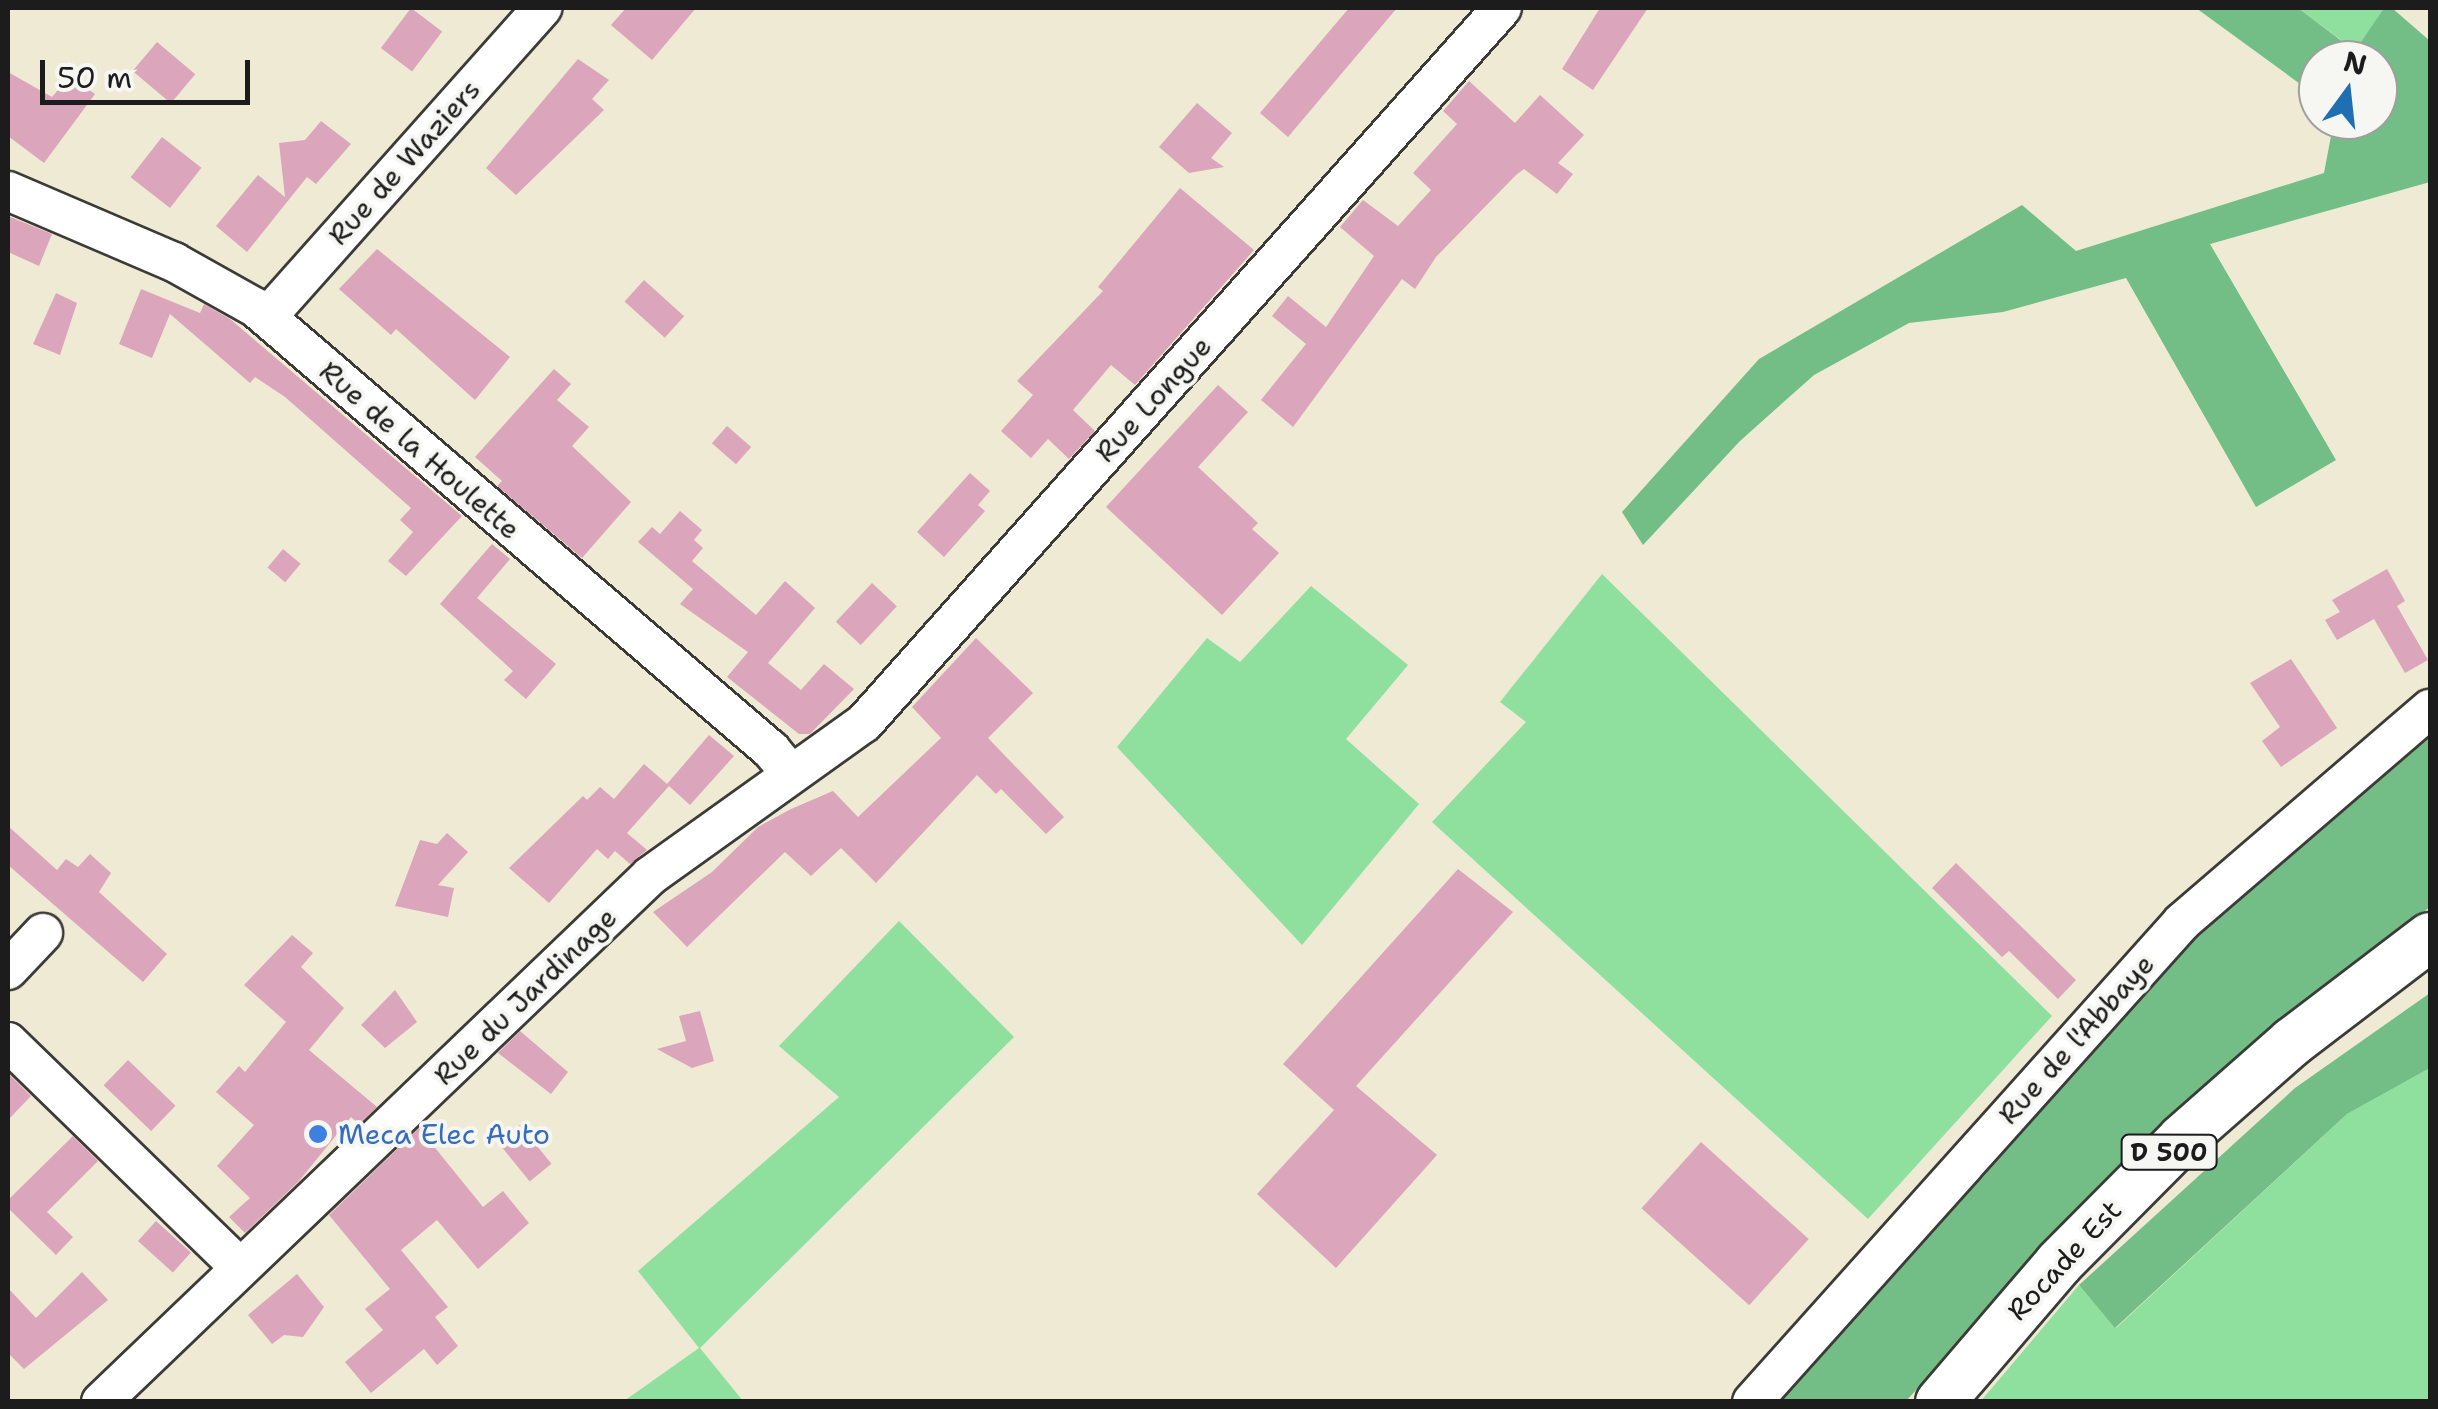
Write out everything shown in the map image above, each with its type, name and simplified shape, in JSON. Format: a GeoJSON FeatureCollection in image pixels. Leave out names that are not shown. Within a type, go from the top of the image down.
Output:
{"type":"FeatureCollection","features":[{"type":"Feature","properties":{"kind":"main road","name":"Rocade Est"},"geometry":{"type":"LineString","coordinates":[[1940,1402],[2058,1263],[2170,1151],[2292,1042],[2430,937]]}},
{"type":"Feature","properties":{"kind":"street","name":"Rue de Waziers"},"geometry":{"type":"LineString","coordinates":[[267,317],[542,8]]}},
{"type":"Feature","properties":{"kind":"street","name":"Rue Longue"},"geometry":{"type":"LineString","coordinates":[[791,774],[833,751],[874,712],[1502,8]]}},
{"type":"Feature","properties":{"kind":"street","name":"Rue de la Houlette"},"geometry":{"type":"LineString","coordinates":[[8,191],[198,273],[267,317],[771,750],[791,774]]}},
{"type":"Feature","properties":{"kind":"street","name":"Rue de l'Abbaye"},"geometry":{"type":"LineString","coordinates":[[1752,1402],[2182,922],[2430,709]]}},
{"type":"Feature","properties":{"kind":"street","name":"Rue du Jardinage"},"geometry":{"type":"LineString","coordinates":[[101,1402],[650,876],[791,774]]}},
{"type":"Feature","properties":{"kind":"street"},"geometry":{"type":"LineString","coordinates":[[8,970],[44,933]]}},
{"type":"Feature","properties":{"kind":"street"},"geometry":{"type":"LineString","coordinates":[[8,1042],[240,1268]]}},
{"type":"Feature","properties":{"kind":"green space"},"geometry":{"type":"Polygon","coordinates":[[[2196,8],[2298,8],[2340,40],[2298,40],[2298,82],[2196,8]]]}},
{"type":"Feature","properties":{"kind":"green space"},"geometry":{"type":"Polygon","coordinates":[[[2298,8],[2384,8],[2363,40],[2341,40],[2298,8]]]}},
{"type":"Feature","properties":{"kind":"green space"},"geometry":{"type":"Polygon","coordinates":[[[2384,8],[2392,8],[2430,41],[2430,182],[2210,244],[2336,460],[2256,507],[2126,278],[2003,312],[1909,323],[1814,375],[1740,441],[1643,545],[1622,512],[1759,359],[2022,205],[2076,251],[2324,173],[2330,140],[2398,140],[2398,40],[2362,40],[2384,8]]]}},
{"type":"Feature","properties":{"kind":"green space"},"geometry":{"type":"Polygon","coordinates":[[[1602,574],[2052,1016],[1868,1219],[1432,822],[1526,722],[1500,702],[1602,574]]]}},
{"type":"Feature","properties":{"kind":"green space"},"geometry":{"type":"Polygon","coordinates":[[[1311,586],[1408,665],[1346,739],[1419,804],[1302,945],[1117,747],[1207,638],[1240,662],[1311,586]]]}},
{"type":"Feature","properties":{"kind":"green space"},"geometry":{"type":"Polygon","coordinates":[[[2430,726],[2430,907],[2355,961],[2170,1115],[1906,1401],[1771,1402],[2168,953],[2430,726]]]}},
{"type":"Feature","properties":{"kind":"green space"},"geometry":{"type":"Polygon","coordinates":[[[899,921],[1014,1037],[700,1348],[743,1401],[624,1401],[699,1348],[638,1271],[839,1097],[779,1046],[899,921]]]}},
{"type":"Feature","properties":{"kind":"green space"},"geometry":{"type":"Polygon","coordinates":[[[2430,993],[2430,1068],[2347,1114],[2115,1328],[2079,1285],[2295,1088],[2430,993]]]}},
{"type":"Feature","properties":{"kind":"green space"},"geometry":{"type":"Polygon","coordinates":[[[2430,1068],[2430,1401],[1980,1402],[2079,1285],[2116,1328],[2347,1114],[2430,1068]]]}},
{"type":"Feature","properties":{"kind":"building"},"geometry":{"type":"Polygon","coordinates":[[[411,8],[442,31],[412,71],[381,48],[411,8]]]}},
{"type":"Feature","properties":{"kind":"building"},"geometry":{"type":"Polygon","coordinates":[[[626,8],[696,8],[652,60],[611,25],[626,8]]]}},
{"type":"Feature","properties":{"kind":"building"},"geometry":{"type":"Polygon","coordinates":[[[1349,8],[1397,8],[1288,137],[1260,113],[1349,8]]]}},
{"type":"Feature","properties":{"kind":"building"},"geometry":{"type":"Polygon","coordinates":[[[1600,8],[1648,8],[1593,90],[1562,69],[1600,8]]]}},
{"type":"Feature","properties":{"kind":"building"},"geometry":{"type":"Polygon","coordinates":[[[157,42],[195,74],[171,103],[133,71],[157,42]]]}},
{"type":"Feature","properties":{"kind":"building"},"geometry":{"type":"Polygon","coordinates":[[[578,59],[609,80],[592,99],[604,110],[516,195],[486,168],[578,59]]]}},
{"type":"Feature","properties":{"kind":"building"},"geometry":{"type":"Polygon","coordinates":[[[8,72],[52,97],[70,76],[95,94],[44,163],[8,136],[8,72]]]}},
{"type":"Feature","properties":{"kind":"building"},"geometry":{"type":"Polygon","coordinates":[[[1469,81],[1515,123],[1540,95],[1584,135],[1558,163],[1573,174],[1557,194],[1524,169],[1516,175],[1436,257],[1415,289],[1402,279],[1293,427],[1261,400],[1306,344],[1272,316],[1288,296],[1326,327],[1374,256],[1340,227],[1363,200],[1398,226],[1431,190],[1413,173],[1457,124],[1443,111],[1469,81]]]}},
{"type":"Feature","properties":{"kind":"building"},"geometry":{"type":"Polygon","coordinates":[[[1197,103],[1232,133],[1211,158],[1224,167],[1189,173],[1159,147],[1197,103]]]}},
{"type":"Feature","properties":{"kind":"building"},"geometry":{"type":"Polygon","coordinates":[[[321,121],[351,144],[316,184],[307,177],[247,252],[216,226],[258,175],[285,197],[279,143],[305,140],[321,121]]]}},
{"type":"Feature","properties":{"kind":"building"},"geometry":{"type":"Polygon","coordinates":[[[162,137],[201,168],[170,208],[131,177],[162,137]]]}},
{"type":"Feature","properties":{"kind":"building"},"geometry":{"type":"Polygon","coordinates":[[[1180,188],[1254,250],[1135,385],[1111,365],[1073,410],[1095,431],[1069,459],[1048,439],[1031,458],[1001,431],[1033,395],[1017,381],[1103,291],[1098,287],[1180,188]]]}},
{"type":"Feature","properties":{"kind":"building"},"geometry":{"type":"Polygon","coordinates":[[[8,216],[52,234],[39,266],[8,252],[8,216]]]}},
{"type":"Feature","properties":{"kind":"building"},"geometry":{"type":"Polygon","coordinates":[[[377,249],[510,357],[475,400],[396,329],[391,335],[339,289],[377,249]]]}},
{"type":"Feature","properties":{"kind":"building"},"geometry":{"type":"Polygon","coordinates":[[[644,280],[684,316],[665,338],[625,302],[644,280]]]}},
{"type":"Feature","properties":{"kind":"building"},"geometry":{"type":"Polygon","coordinates":[[[141,289],[200,313],[204,304],[230,319],[462,516],[406,576],[388,561],[413,532],[400,520],[411,508],[285,397],[255,377],[250,383],[170,314],[152,358],[119,344],[141,289]]]}},
{"type":"Feature","properties":{"kind":"building"},"geometry":{"type":"Polygon","coordinates":[[[56,293],[77,303],[60,355],[33,344],[56,293]]]}},
{"type":"Feature","properties":{"kind":"building"},"geometry":{"type":"Polygon","coordinates":[[[554,369],[571,384],[557,400],[589,427],[572,446],[631,502],[582,558],[497,486],[502,481],[475,457],[554,369]]]}},
{"type":"Feature","properties":{"kind":"building"},"geometry":{"type":"Polygon","coordinates":[[[1218,385],[1248,412],[1198,467],[1258,523],[1252,529],[1279,553],[1222,615],[1106,507],[1218,385]]]}},
{"type":"Feature","properties":{"kind":"building"},"geometry":{"type":"Polygon","coordinates":[[[727,426],[751,447],[736,464],[712,443],[727,426]]]}},
{"type":"Feature","properties":{"kind":"building"},"geometry":{"type":"Polygon","coordinates":[[[970,473],[990,491],[978,505],[985,511],[944,557],[917,532],[970,473]]]}},
{"type":"Feature","properties":{"kind":"building"},"geometry":{"type":"Polygon","coordinates":[[[680,511],[702,530],[694,540],[703,548],[692,561],[756,615],[785,581],[815,608],[768,663],[801,690],[824,664],[854,689],[810,734],[799,734],[727,677],[748,652],[680,604],[693,589],[638,542],[652,527],[660,534],[680,511]]]}},
{"type":"Feature","properties":{"kind":"building"},"geometry":{"type":"Polygon","coordinates":[[[492,544],[510,559],[477,598],[556,664],[526,699],[504,680],[513,671],[440,604],[492,544]]]}},
{"type":"Feature","properties":{"kind":"building"},"geometry":{"type":"Polygon","coordinates":[[[283,549],[301,564],[285,582],[268,567],[283,549]]]}},
{"type":"Feature","properties":{"kind":"building"},"geometry":{"type":"Polygon","coordinates":[[[2387,569],[2405,601],[2397,606],[2428,660],[2405,673],[2374,619],[2337,640],[2325,620],[2340,612],[2332,600],[2387,569]]]}},
{"type":"Feature","properties":{"kind":"building"},"geometry":{"type":"Polygon","coordinates":[[[872,583],[897,606],[861,645],[836,622],[872,583]]]}},
{"type":"Feature","properties":{"kind":"building"},"geometry":{"type":"Polygon","coordinates":[[[976,638],[1033,693],[988,738],[1064,817],[1046,834],[1001,789],[996,794],[977,775],[876,883],[841,848],[811,876],[785,852],[687,947],[653,912],[712,872],[758,827],[791,809],[833,791],[858,817],[941,738],[912,707],[976,638]]]}},
{"type":"Feature","properties":{"kind":"building"},"geometry":{"type":"Polygon","coordinates":[[[2291,659],[2337,728],[2281,767],[2262,741],[2280,727],[2250,683],[2291,659]]]}},
{"type":"Feature","properties":{"kind":"building"},"geometry":{"type":"Polygon","coordinates":[[[709,735],[734,756],[690,805],[669,786],[627,833],[647,850],[630,864],[615,851],[608,859],[597,849],[549,903],[509,868],[583,796],[587,800],[600,787],[614,799],[644,764],[667,784],[709,735]]]}},
{"type":"Feature","properties":{"kind":"building"},"geometry":{"type":"Polygon","coordinates":[[[8,826],[57,870],[66,859],[78,867],[90,854],[111,873],[99,892],[167,954],[143,982],[8,865],[8,826]]]}},
{"type":"Feature","properties":{"kind":"building"},"geometry":{"type":"Polygon","coordinates":[[[447,833],[468,852],[438,885],[454,888],[448,917],[395,906],[420,840],[437,844],[447,833]]]}},
{"type":"Feature","properties":{"kind":"building"},"geometry":{"type":"Polygon","coordinates":[[[1956,863],[2076,980],[2058,999],[2009,951],[2002,957],[1932,888],[1956,863]]]}},
{"type":"Feature","properties":{"kind":"building"},"geometry":{"type":"Polygon","coordinates":[[[1458,869],[1513,912],[1356,1086],[1437,1155],[1336,1268],[1257,1194],[1334,1110],[1283,1064],[1458,869]]]}},
{"type":"Feature","properties":{"kind":"building"},"geometry":{"type":"Polygon","coordinates":[[[292,935],[313,953],[301,967],[344,1008],[309,1050],[377,1107],[359,1124],[351,1117],[299,1181],[245,1233],[229,1217],[250,1198],[217,1166],[254,1125],[216,1092],[239,1066],[245,1072],[286,1022],[244,985],[292,935]]]}},
{"type":"Feature","properties":{"kind":"building"},"geometry":{"type":"Polygon","coordinates":[[[395,990],[417,1022],[385,1048],[361,1025],[395,990]]]}},
{"type":"Feature","properties":{"kind":"building"},"geometry":{"type":"Polygon","coordinates":[[[700,1011],[714,1061],[692,1068],[657,1049],[686,1041],[679,1016],[700,1011]]]}},
{"type":"Feature","properties":{"kind":"building"},"geometry":{"type":"Polygon","coordinates":[[[520,1031],[568,1072],[551,1094],[498,1053],[520,1031]]]}},
{"type":"Feature","properties":{"kind":"building"},"geometry":{"type":"Polygon","coordinates":[[[128,1060],[175,1106],[151,1131],[104,1085],[128,1060]]]}},
{"type":"Feature","properties":{"kind":"building"},"geometry":{"type":"Polygon","coordinates":[[[8,1073],[31,1096],[8,1120],[8,1073]]]}},
{"type":"Feature","properties":{"kind":"building"},"geometry":{"type":"Polygon","coordinates":[[[520,1125],[551,1164],[530,1181],[498,1143],[520,1125]]]}},
{"type":"Feature","properties":{"kind":"building"},"geometry":{"type":"Polygon","coordinates":[[[419,1128],[483,1207],[503,1191],[529,1223],[478,1269],[437,1220],[401,1250],[448,1307],[435,1317],[458,1346],[437,1365],[424,1349],[371,1393],[345,1362],[383,1330],[365,1309],[390,1289],[329,1215],[419,1128]]]}},
{"type":"Feature","properties":{"kind":"building"},"geometry":{"type":"Polygon","coordinates":[[[73,1136],[98,1161],[47,1212],[73,1237],[56,1255],[8,1208],[8,1200],[73,1136]]]}},
{"type":"Feature","properties":{"kind":"building"},"geometry":{"type":"Polygon","coordinates":[[[1701,1142],[1809,1239],[1749,1305],[1641,1208],[1701,1142]]]}},
{"type":"Feature","properties":{"kind":"building"},"geometry":{"type":"Polygon","coordinates":[[[156,1221],[191,1252],[173,1273],[138,1241],[156,1221]]]}},
{"type":"Feature","properties":{"kind":"building"},"geometry":{"type":"Polygon","coordinates":[[[82,1272],[108,1300],[24,1369],[8,1353],[8,1288],[36,1318],[82,1272]]]}},
{"type":"Feature","properties":{"kind":"building"},"geometry":{"type":"Polygon","coordinates":[[[297,1274],[324,1307],[303,1337],[284,1335],[272,1344],[248,1315],[297,1274]]]}},
{"type":"Feature","properties":{"kind":"place","name":"Meca Elec Auto"},"geometry":{"type":"Point","coordinates":[318,1134]}}]}
